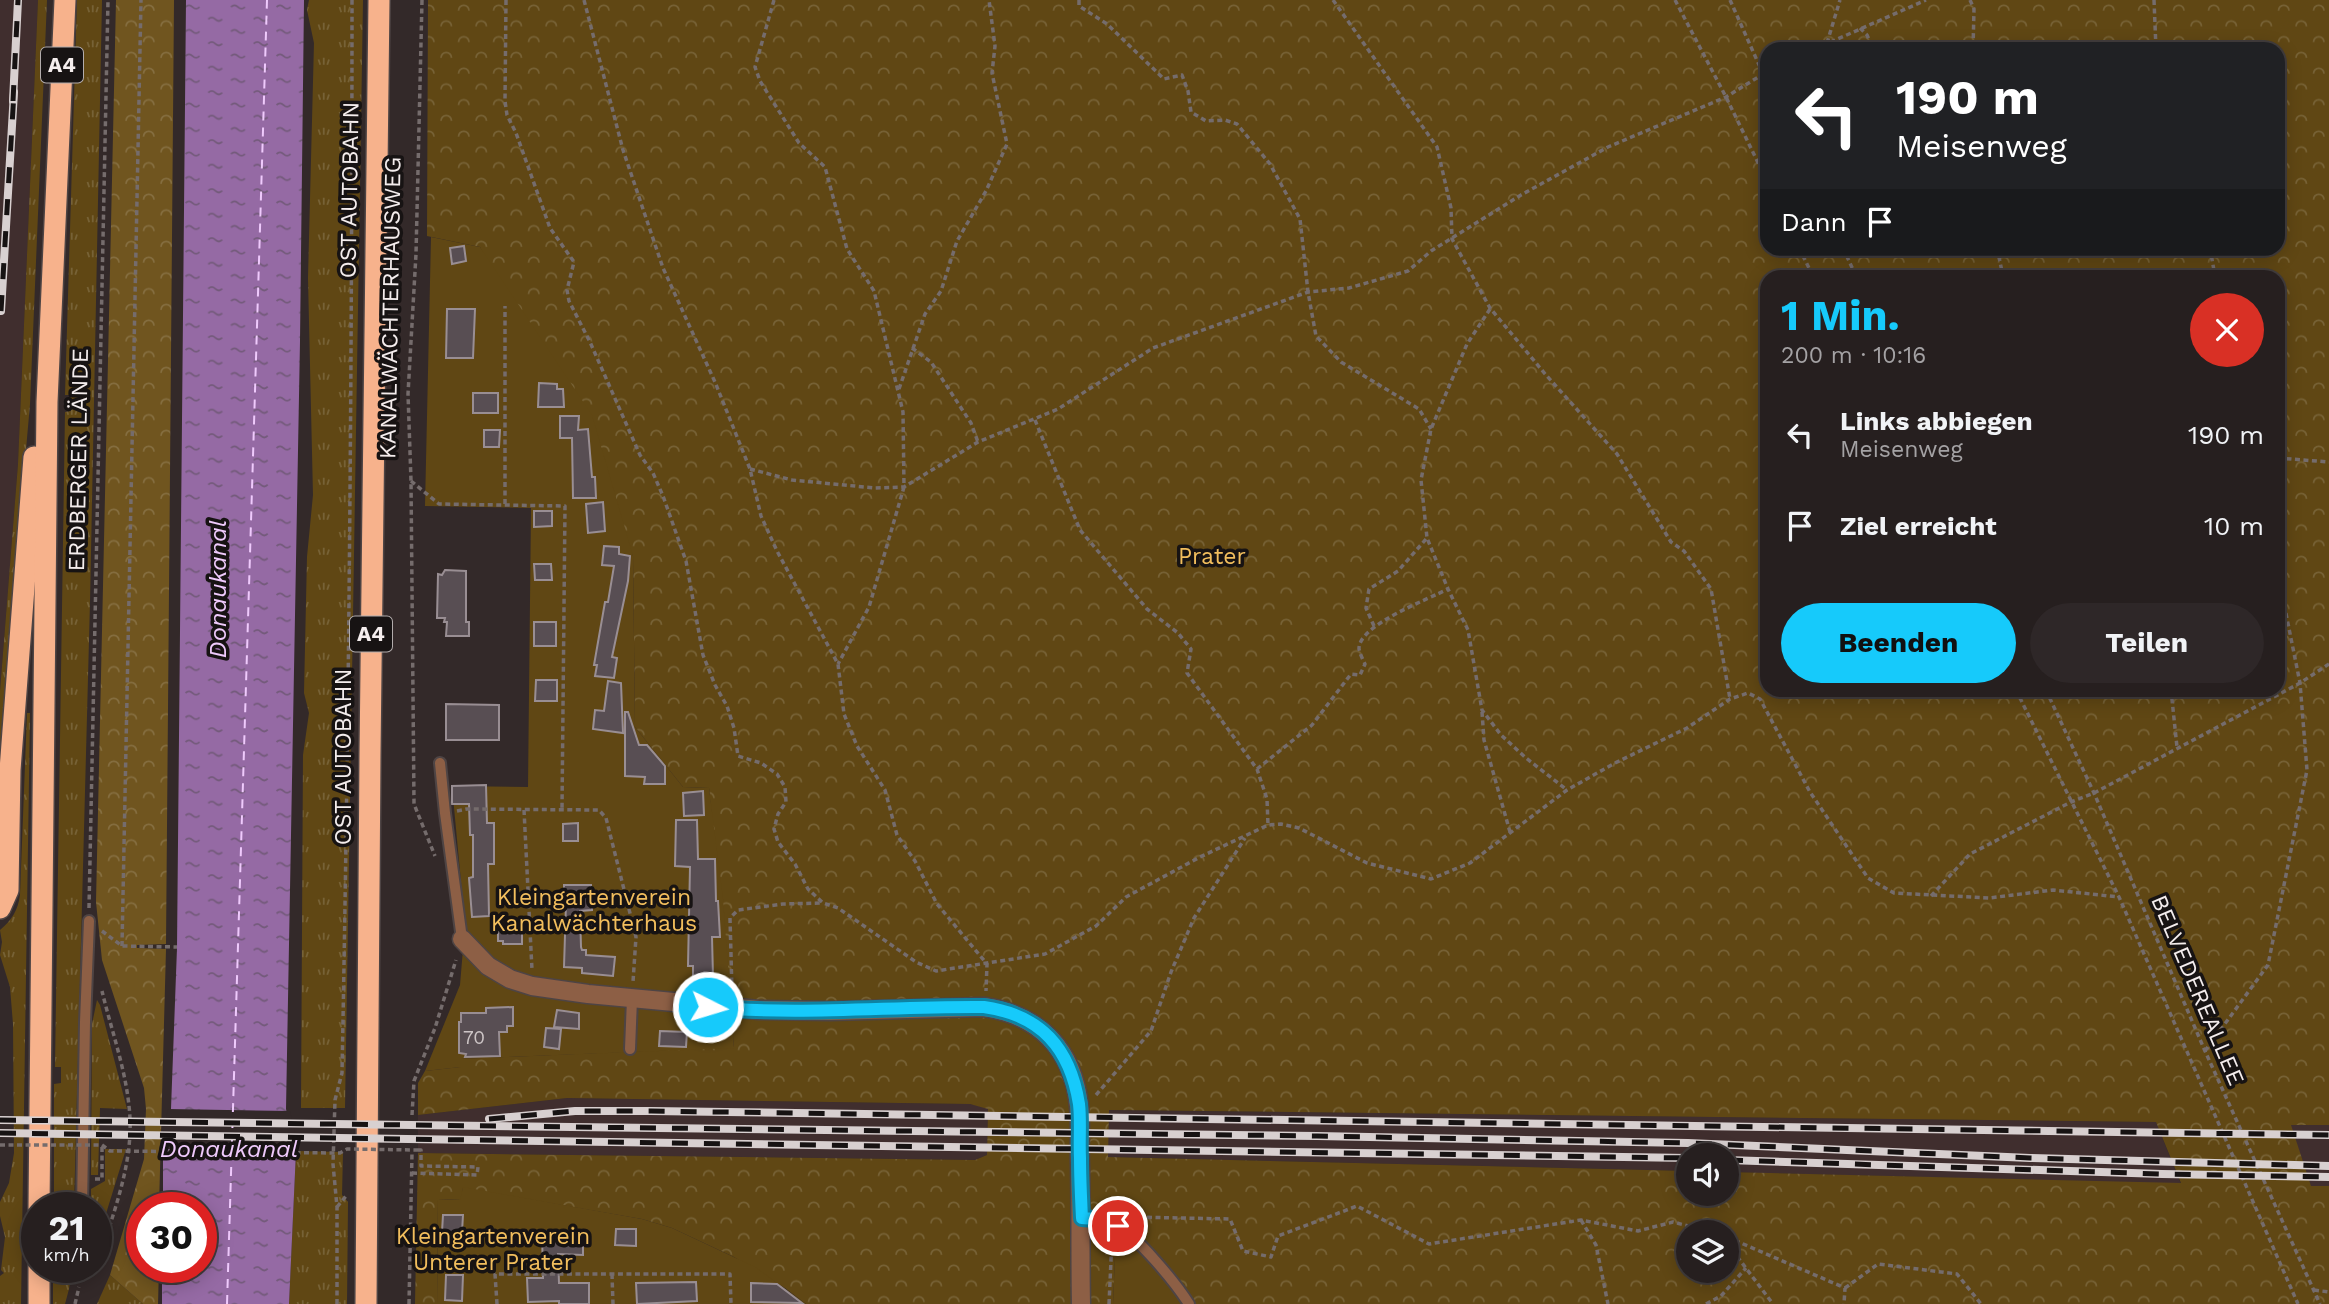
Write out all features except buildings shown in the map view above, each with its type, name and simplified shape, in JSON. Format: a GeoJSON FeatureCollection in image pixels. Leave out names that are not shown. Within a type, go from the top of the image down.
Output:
{"type":"FeatureCollection","features":[{"type":"Feature","properties":{"kind":"highway","name":"A4"},"geometry":{"type":"LineString","coordinates":[[40,1192],[49,341],[65,0]]}},
{"type":"Feature","properties":{"kind":"highway","name":"OST AUTOBAHN"},"geometry":{"type":"LineString","coordinates":[[366,1304],[379,0]]}},
{"type":"Feature","properties":{"kind":"highway"},"geometry":{"type":"LineString","coordinates":[[0,908],[8,890],[11,757],[38,398],[49,341]]}},
{"type":"Feature","properties":{"kind":"highway"},"geometry":{"type":"LineString","coordinates":[[38,1304],[39,1283]]}},
{"type":"Feature","properties":{"kind":"street"},"geometry":{"type":"LineString","coordinates":[[462,939],[488,966],[510,979],[532,986],[733,1009],[830,1011],[984,1007],[1002,1009],[1045,1031],[1068,1063],[1079,1105],[1081,1304]]}},
{"type":"Feature","properties":{"kind":"lane"},"geometry":{"type":"LineString","coordinates":[[440,763],[444,813],[462,939]]}},
{"type":"Feature","properties":{"kind":"lane"},"geometry":{"type":"LineString","coordinates":[[82,1192],[89,922]]}},
{"type":"Feature","properties":{"kind":"lane"},"geometry":{"type":"LineString","coordinates":[[630,1049],[632,999]]}},
{"type":"Feature","properties":{"kind":"lane"},"geometry":{"type":"LineString","coordinates":[[1082,1218],[1101,1219],[1116,1225],[1136,1241],[1176,1283],[1189,1304]]}},
{"type":"Feature","properties":{"kind":"path","name":"ERDBERGER LÄNDE"},"geometry":{"type":"LineString","coordinates":[[89,922],[108,0]]}},
{"type":"Feature","properties":{"kind":"path"},"geometry":{"type":"LineString","coordinates":[[122,946],[141,0]]}},
{"type":"Feature","properties":{"kind":"path"},"geometry":{"type":"LineString","coordinates":[[337,1304],[337,1208],[332,1164],[335,1100],[342,1073],[347,817],[352,0]]}},
{"type":"Feature","properties":{"kind":"path","name":"KANALWÄCHTERHAUSWEG"},"geometry":{"type":"LineString","coordinates":[[422,0],[416,254],[408,394],[414,804],[436,859]]}},
{"type":"Feature","properties":{"kind":"path"},"geometry":{"type":"LineString","coordinates":[[506,0],[507,115],[550,228],[574,262],[567,290],[569,301],[640,455],[653,473],[663,496],[686,561],[703,655],[727,706],[734,728],[738,756],[761,763],[777,775],[785,787],[786,802],[778,814],[774,829],[778,842],[807,889],[823,903]]}},
{"type":"Feature","properties":{"kind":"path"},"geometry":{"type":"LineString","coordinates":[[584,0],[622,150],[663,268],[716,382],[750,469],[761,516],[838,664],[844,714],[857,746],[885,790],[897,835],[915,861],[937,904],[987,964],[984,1007]]}},
{"type":"Feature","properties":{"kind":"path"},"geometry":{"type":"LineString","coordinates":[[774,0],[755,68],[760,81],[799,143],[825,167],[847,249],[874,291],[903,412],[904,487],[870,607],[838,664]]}},
{"type":"Feature","properties":{"kind":"path"},"geometry":{"type":"LineString","coordinates":[[898,391],[925,314],[941,291],[957,241],[986,191],[1007,144],[992,73],[995,46],[989,0]]}},
{"type":"Feature","properties":{"kind":"path"},"geometry":{"type":"LineString","coordinates":[[1079,0],[1079,6],[1107,24],[1164,79],[1181,75],[1188,91],[1191,111],[1206,121],[1225,120],[1237,124],[1270,164],[1300,219],[1316,336],[1341,362],[1419,410],[1432,429]]}},
{"type":"Feature","properties":{"kind":"path"},"geometry":{"type":"LineString","coordinates":[[1333,0],[1437,146],[1451,208],[1452,239],[1490,308],[1617,454],[1671,542],[1684,551],[1711,589],[1730,699]]}},
{"type":"Feature","properties":{"kind":"path"},"geometry":{"type":"LineString","coordinates":[[1675,0],[1760,167]]}},
{"type":"Feature","properties":{"kind":"path"},"geometry":{"type":"LineString","coordinates":[[1730,0],[1760,69]]}},
{"type":"Feature","properties":{"kind":"path"},"geometry":{"type":"LineString","coordinates":[[1827,42],[1840,0]]}},
{"type":"Feature","properties":{"kind":"path"},"geometry":{"type":"LineString","coordinates":[[1829,42],[1926,0]]}},
{"type":"Feature","properties":{"kind":"path"},"geometry":{"type":"LineString","coordinates":[[1970,0],[1974,9],[1973,42]]}},
{"type":"Feature","properties":{"kind":"path"},"geometry":{"type":"LineString","coordinates":[[2154,0],[2156,42]]}},
{"type":"Feature","properties":{"kind":"path"},"geometry":{"type":"LineString","coordinates":[[1860,27],[1870,42]]}},
{"type":"Feature","properties":{"kind":"path"},"geometry":{"type":"LineString","coordinates":[[750,469],[792,480],[875,488],[904,487],[978,442],[1058,410],[1153,348],[1308,292],[1349,288],[1408,271],[1431,251],[1521,195],[1608,148],[1726,97],[1760,75]]}},
{"type":"Feature","properties":{"kind":"path"},"geometry":{"type":"LineString","coordinates":[[505,306],[505,504]]}},
{"type":"Feature","properties":{"kind":"path"},"geometry":{"type":"LineString","coordinates":[[1490,308],[1467,344],[1432,429],[1421,480],[1427,538],[1468,630],[1482,710],[1484,740],[1510,832]]}},
{"type":"Feature","properties":{"kind":"path"},"geometry":{"type":"LineString","coordinates":[[505,504],[507,318]]}},
{"type":"Feature","properties":{"kind":"path"},"geometry":{"type":"LineString","coordinates":[[912,348],[931,362],[971,423],[978,442]]}},
{"type":"Feature","properties":{"kind":"path"},"geometry":{"type":"LineString","coordinates":[[1035,420],[1080,530],[1147,609],[1178,633],[1191,649],[1187,673],[1256,769],[1268,799],[1268,825]]}},
{"type":"Feature","properties":{"kind":"path"},"geometry":{"type":"LineString","coordinates":[[2285,459],[2329,462]]}},
{"type":"Feature","properties":{"kind":"path"},"geometry":{"type":"LineString","coordinates":[[411,481],[439,504],[565,506],[562,808]]}},
{"type":"Feature","properties":{"kind":"path"},"geometry":{"type":"LineString","coordinates":[[1374,626],[1366,608],[1369,589],[1398,571],[1427,538]]}},
{"type":"Feature","properties":{"kind":"path"},"geometry":{"type":"LineString","coordinates":[[1256,769],[1312,725],[1351,674],[1360,674],[1365,664],[1359,649],[1362,639],[1374,626],[1448,589]]}},
{"type":"Feature","properties":{"kind":"path"},"geometry":{"type":"LineString","coordinates":[[2205,1051],[2267,965],[2307,770],[2300,683],[2285,609]]}},
{"type":"Feature","properties":{"kind":"path"},"geometry":{"type":"LineString","coordinates":[[2285,691],[2329,664]]}},
{"type":"Feature","properties":{"kind":"path"},"geometry":{"type":"LineString","coordinates":[[733,1009],[730,918],[738,910],[783,904],[823,903],[838,908],[916,962],[936,971],[1045,954],[1096,926],[1126,897],[1200,857],[1268,825],[1281,824],[1299,828],[1367,863],[1432,879],[1470,863],[1567,790],[1615,763],[1688,728],[1730,699],[1748,693],[1760,699],[1810,792],[1868,878],[1894,893],[1989,898],[2053,890],[2119,897]]}},
{"type":"Feature","properties":{"kind":"path"},"geometry":{"type":"LineString","coordinates":[[2019,697],[2119,897],[2298,1304]]}},
{"type":"Feature","properties":{"kind":"path","name":"BELVEDEREALLEE"},"geometry":{"type":"LineString","coordinates":[[2049,697],[2320,1304]]}},
{"type":"Feature","properties":{"kind":"path"},"geometry":{"type":"LineString","coordinates":[[2172,697],[2177,747]]}},
{"type":"Feature","properties":{"kind":"path"},"geometry":{"type":"LineString","coordinates":[[1931,896],[1970,854],[2094,793],[2273,697]]}},
{"type":"Feature","properties":{"kind":"path"},"geometry":{"type":"LineString","coordinates":[[1482,710],[1501,735],[1567,790]]}},
{"type":"Feature","properties":{"kind":"path"},"geometry":{"type":"LineString","coordinates":[[444,813],[467,809],[599,810],[606,818],[636,937],[632,999]]}},
{"type":"Feature","properties":{"kind":"path"},"geometry":{"type":"LineString","coordinates":[[524,809],[531,955]]}},
{"type":"Feature","properties":{"kind":"path"},"geometry":{"type":"LineString","coordinates":[[1079,1105],[1099,1093],[1150,1031],[1194,918],[1245,838]]}},
{"type":"Feature","properties":{"kind":"path"},"geometry":{"type":"LineString","coordinates":[[89,922],[122,946],[177,947]]}},
{"type":"Feature","properties":{"kind":"path"},"geometry":{"type":"LineString","coordinates":[[412,1115],[414,1081],[435,1028],[462,939]]}},
{"type":"Feature","properties":{"kind":"path"},"geometry":{"type":"LineString","coordinates":[[101,986],[130,1108],[129,1152],[112,1219]]}},
{"type":"Feature","properties":{"kind":"path"},"geometry":{"type":"LineString","coordinates":[[0,1145],[102,1145],[110,1151],[340,1153],[347,1149],[421,1150],[421,1166],[478,1167],[477,1175],[412,1173]]}},
{"type":"Feature","properties":{"kind":"path"},"geometry":{"type":"LineString","coordinates":[[102,1145],[102,1179]]}},
{"type":"Feature","properties":{"kind":"path"},"geometry":{"type":"LineString","coordinates":[[409,1304],[412,1153]]}},
{"type":"Feature","properties":{"kind":"path"},"geometry":{"type":"LineString","coordinates":[[337,1208],[346,1197]]}},
{"type":"Feature","properties":{"kind":"path"},"geometry":{"type":"LineString","coordinates":[[1110,1304],[1112,1238],[1116,1225],[1131,1217],[1230,1219],[1243,1251],[1271,1257],[1278,1236],[1357,1206],[1429,1244],[1581,1220],[1638,1231],[1676,1223]]}},
{"type":"Feature","properties":{"kind":"path"},"geometry":{"type":"LineString","coordinates":[[1581,1220],[1596,1245],[1608,1304]]}},
{"type":"Feature","properties":{"kind":"path"},"geometry":{"type":"LineString","coordinates":[[1739,1242],[1845,1287]]}},
{"type":"Feature","properties":{"kind":"path"},"geometry":{"type":"LineString","coordinates":[[1739,1259],[1773,1304]]}},
{"type":"Feature","properties":{"kind":"path"},"geometry":{"type":"LineString","coordinates":[[1845,1287],[1878,1264],[1956,1274],[1982,1304]]}},
{"type":"Feature","properties":{"kind":"path"},"geometry":{"type":"LineString","coordinates":[[1706,1304],[1721,1296],[1746,1268]]}},
{"type":"Feature","properties":{"kind":"path"},"geometry":{"type":"LineString","coordinates":[[497,1304],[495,1274],[730,1274],[731,1304]]}},
{"type":"Feature","properties":{"kind":"path"},"geometry":{"type":"LineString","coordinates":[[612,1274],[613,1304]]}},
{"type":"Feature","properties":{"kind":"path"},"geometry":{"type":"LineString","coordinates":[[1844,1304],[1845,1287]]}},
{"type":"Feature","properties":{"kind":"path"},"geometry":{"type":"LineString","coordinates":[[2312,1290],[2329,1292]]}},
{"type":"Feature","properties":{"kind":"shaded area"},"geometry":{"type":"Polygon","coordinates":[[[0,0],[38,0],[18,464],[0,691],[0,0]]]}},
{"type":"Feature","properties":{"kind":"shaded area"},"geometry":{"type":"Polygon","coordinates":[[[567,1098],[970,1104],[988,1108],[987,1155],[975,1160],[418,1153],[418,1115],[567,1098]]]}},
{"type":"Feature","properties":{"kind":"shaded area"},"geometry":{"type":"Polygon","coordinates":[[[1108,1110],[2156,1122],[2181,1184],[1739,1172],[1739,1143],[1676,1143],[1676,1171],[1108,1157],[1108,1110]]]}},
{"type":"Feature","properties":{"kind":"shaded area"},"geometry":{"type":"Polygon","coordinates":[[[2290,1125],[2329,1125],[2329,1186],[2311,1186],[2290,1125]]]}},
{"type":"Feature","properties":{"kind":"green space"},"geometry":{"type":"Polygon","coordinates":[[[38,0],[47,0],[30,404],[1,734],[0,775],[0,691],[18,464],[38,0]]]}},
{"type":"Feature","properties":{"kind":"green space"},"geometry":{"type":"Polygon","coordinates":[[[77,0],[102,0],[74,1192],[54,1192],[54,1084],[61,1083],[61,1067],[55,1067],[65,412],[71,411],[70,395],[65,395],[77,0]]]}},
{"type":"Feature","properties":{"kind":"green space"},"geometry":{"type":"Polygon","coordinates":[[[116,0],[174,0],[166,944],[137,945],[137,948],[166,949],[159,1192],[134,1192],[144,1159],[144,1088],[102,960],[96,902],[116,0]]]}},
{"type":"Feature","properties":{"kind":"green space"},"geometry":{"type":"Polygon","coordinates":[[[309,0],[363,0],[345,1108],[301,1108],[303,755],[309,713],[304,693],[307,557],[313,495],[308,278],[314,43],[307,10],[309,0]]]}},
{"type":"Feature","properties":{"kind":"green space","name":"Prater"},"geometry":{"type":"Polygon","coordinates":[[[428,0],[2329,0],[2329,1125],[2291,1125],[2311,1186],[2329,1186],[2329,1304],[1184,1304],[1116,1234],[1113,1304],[806,1304],[734,1257],[672,1228],[642,1219],[463,1188],[461,1200],[438,1199],[437,1304],[415,1304],[418,1153],[975,1160],[987,1155],[988,1109],[970,1104],[567,1098],[418,1115],[418,1083],[425,1071],[460,1067],[460,1059],[734,1047],[709,788],[683,787],[635,727],[633,556],[480,247],[427,236],[428,0]],[[1109,1110],[1108,1157],[1676,1171],[1676,1206],[1739,1206],[1739,1172],[2181,1183],[2156,1122],[1109,1110]]]}},
{"type":"Feature","properties":{"kind":"green space","name":"Kleingartenverein Kanalwächterhaus"},"geometry":{"type":"Polygon","coordinates":[[[431,237],[480,247],[592,415],[633,556],[635,727],[683,787],[709,788],[723,899],[734,1048],[461,1059],[461,1067],[425,1071],[460,985],[465,925],[452,786],[528,787],[531,508],[425,506],[431,237]]]}},
{"type":"Feature","properties":{"kind":"green space"},"geometry":{"type":"Polygon","coordinates":[[[27,713],[30,713],[21,1304],[0,1304],[5,1237],[0,1202],[9,1183],[14,1153],[13,1024],[10,987],[0,955],[0,930],[14,914],[20,895],[27,713]]]}},
{"type":"Feature","properties":{"kind":"green space"},"geometry":{"type":"Polygon","coordinates":[[[97,1000],[127,1109],[100,1108],[98,1175],[91,1175],[92,1024],[97,1000]]]}},
{"type":"Feature","properties":{"kind":"green space"},"geometry":{"type":"Polygon","coordinates":[[[105,1149],[126,1149],[112,1194],[112,1192],[91,1192],[91,1189],[105,1181],[105,1149]]]}},
{"type":"Feature","properties":{"kind":"green space"},"geometry":{"type":"Polygon","coordinates":[[[296,1151],[343,1152],[342,1195],[348,1202],[347,1304],[289,1304],[296,1151]]]}},
{"type":"Feature","properties":{"kind":"green space","name":"Kleingartenverein Unterer Prater"},"geometry":{"type":"Polygon","coordinates":[[[463,1187],[642,1219],[672,1228],[755,1267],[806,1304],[437,1304],[438,1199],[460,1200],[463,1187]]]}},
{"type":"Feature","properties":{"kind":"green space"},"geometry":{"type":"Polygon","coordinates":[[[126,1220],[126,1283],[159,1283],[158,1304],[143,1304],[112,1277],[126,1220]]]}},
{"type":"Feature","properties":{"kind":"green space"},"geometry":{"type":"Polygon","coordinates":[[[1116,1232],[1171,1282],[1184,1304],[1113,1304],[1116,1232]]]}},
{"type":"Feature","properties":{"kind":"green space"},"geometry":{"type":"Polygon","coordinates":[[[112,1277],[143,1304],[97,1304],[106,1283],[112,1283],[112,1277]]]}},
{"type":"Feature","properties":{"kind":"green space"},"geometry":{"type":"Polygon","coordinates":[[[53,1283],[70,1283],[65,1304],[53,1304],[53,1283]]]}},
{"type":"Feature","properties":{"kind":"water","name":"Donaukanal"},"geometry":{"type":"Polygon","coordinates":[[[186,0],[304,0],[286,1109],[296,1151],[289,1304],[162,1304],[162,1283],[217,1283],[217,1192],[163,1192],[163,1149],[171,1109],[177,948],[186,0]]]}},
{"type":"Feature","properties":{"kind":"pier"},"geometry":{"type":"Polygon","coordinates":[[[168,1109],[290,1111],[299,1151],[159,1149],[168,1109]]]}},
{"type":"Feature","properties":{"kind":"ferry route"},"geometry":{"type":"LineString","coordinates":[[227,1304],[267,0]]}},
{"type":"Feature","properties":{"kind":"railway"},"geometry":{"type":"LineString","coordinates":[[13,101],[18,0]]}},
{"type":"Feature","properties":{"kind":"railway"},"geometry":{"type":"LineString","coordinates":[[1,311],[14,92]]}},
{"type":"Feature","properties":{"kind":"railway"},"geometry":{"type":"LineString","coordinates":[[489,1119],[575,1111],[651,1111],[2329,1135]]}},
{"type":"Feature","properties":{"kind":"railway"},"geometry":{"type":"LineString","coordinates":[[0,1120],[1688,1143],[2030,1158],[2329,1166]]}},
{"type":"Feature","properties":{"kind":"railway"},"geometry":{"type":"LineString","coordinates":[[0,1133],[1676,1158]]}},
{"type":"Feature","properties":{"kind":"railway"},"geometry":{"type":"LineString","coordinates":[[1739,1160],[2329,1177]]}},
{"type":"Feature","properties":{"kind":"route"},"geometry":{"type":"LineString","coordinates":[[708,1007],[830,1011],[984,1007],[1002,1009],[1032,1023],[1045,1031],[1062,1052],[1068,1063],[1079,1105],[1082,1218],[1101,1219],[1118,1226]]}}]}
